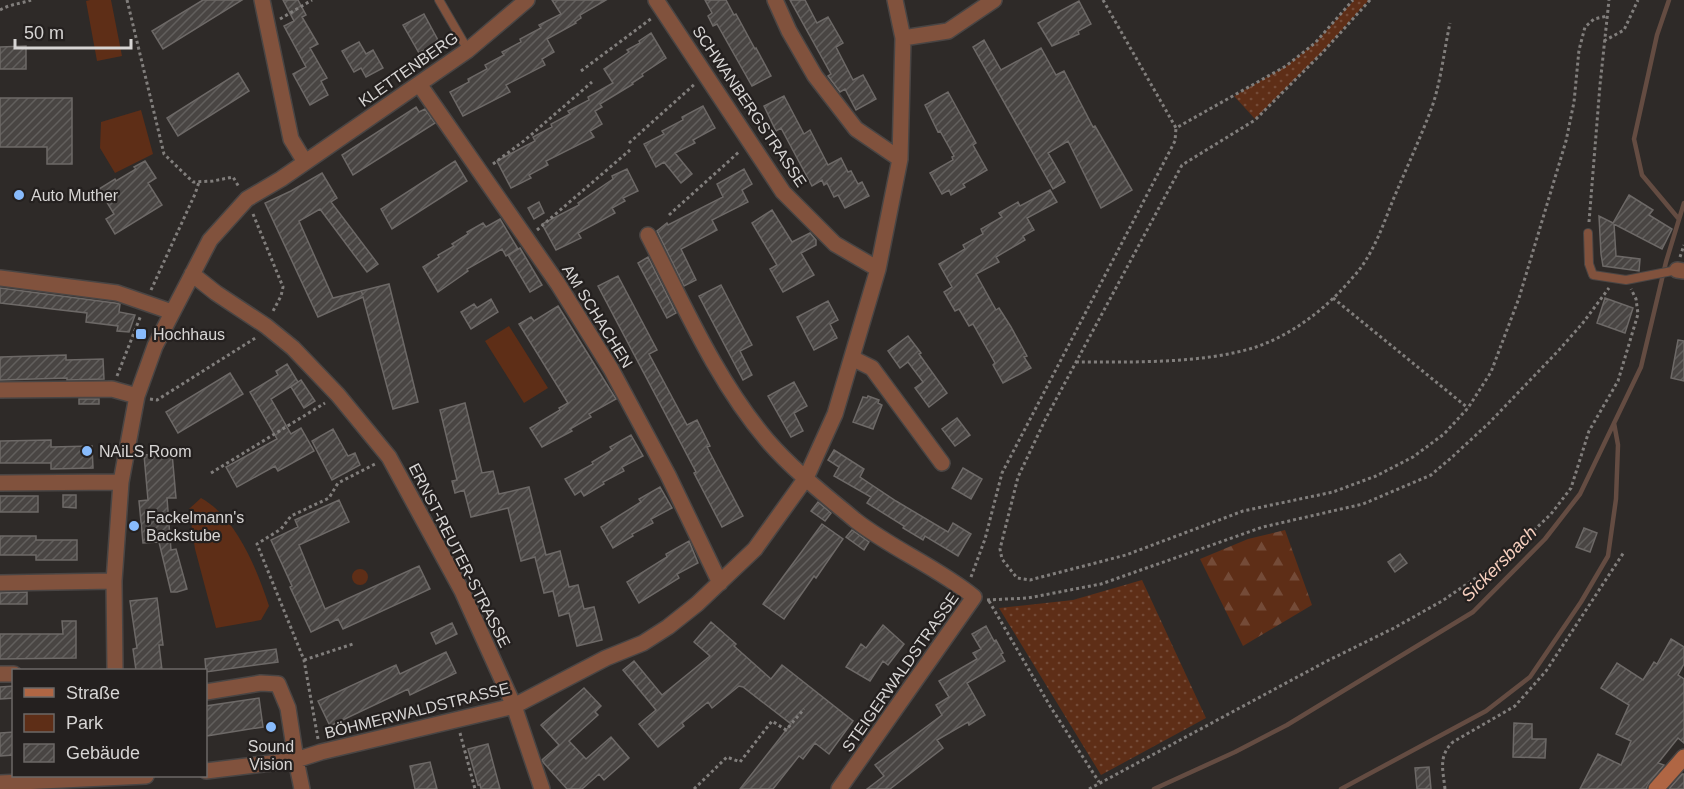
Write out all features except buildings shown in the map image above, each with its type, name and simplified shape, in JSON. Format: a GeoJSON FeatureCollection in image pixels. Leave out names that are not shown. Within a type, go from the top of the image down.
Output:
{"type":"FeatureCollection","features":[{"type":"Feature","properties":{"kind":"street"},"geometry":{"type":"LineString","coordinates":[[262,0],[291,139],[305,162]]}},
{"type":"Feature","properties":{"kind":"street","name":"KLETTENBERG"},"geometry":{"type":"LineString","coordinates":[[116,669],[114,581],[121,482],[137,396],[152,353],[210,240],[247,199],[468,50],[527,0]]}},
{"type":"Feature","properties":{"kind":"street"},"geometry":{"type":"LineString","coordinates":[[775,0],[789,31],[815,76],[856,129],[900,159]]}},
{"type":"Feature","properties":{"kind":"street","name":"BÖHMERWALDSTRASSE"},"geometry":{"type":"LineString","coordinates":[[207,771],[296,760],[514,706],[606,658],[643,642],[668,627],[720,583],[755,549],[806,478],[835,414],[878,269],[900,159],[903,38],[895,0]]}},
{"type":"Feature","properties":{"kind":"street"},"geometry":{"type":"LineString","coordinates":[[903,38],[948,31],[994,0]]}},
{"type":"Feature","properties":{"kind":"street","name":"SCHWANBERGSTRASSE"},"geometry":{"type":"LineString","coordinates":[[660,5],[783,192],[835,244],[878,269]]}},
{"type":"Feature","properties":{"kind":"street","name":"AM SCHACHEN"},"geometry":{"type":"LineString","coordinates":[[419,84],[569,301],[610,369],[668,475],[720,583]]}},
{"type":"Feature","properties":{"kind":"street"},"geometry":{"type":"LineString","coordinates":[[648,235],[733,395],[768,441],[806,478]]}},
{"type":"Feature","properties":{"kind":"street","name":"ERNST-REUTER-STRASSE"},"geometry":{"type":"LineString","coordinates":[[192,274],[293,348],[338,395],[389,457],[462,591],[514,706],[542,789]]}},
{"type":"Feature","properties":{"kind":"street"},"geometry":{"type":"LineString","coordinates":[[0,278],[117,292],[172,312]]}},
{"type":"Feature","properties":{"kind":"street"},"geometry":{"type":"LineString","coordinates":[[852,358],[872,368],[942,463]]}},
{"type":"Feature","properties":{"kind":"street"},"geometry":{"type":"LineString","coordinates":[[0,390],[112,389],[137,396]]}},
{"type":"Feature","properties":{"kind":"street","name":"STEIGERWALDSTRASSE"},"geometry":{"type":"LineString","coordinates":[[806,478],[858,522],[976,595],[839,789]]}},
{"type":"Feature","properties":{"kind":"street"},"geometry":{"type":"LineString","coordinates":[[0,483],[121,482]]}},
{"type":"Feature","properties":{"kind":"street"},"geometry":{"type":"LineString","coordinates":[[0,583],[114,581]]}},
{"type":"Feature","properties":{"kind":"street"},"geometry":{"type":"LineString","coordinates":[[207,692],[261,683],[278,684],[288,708],[302,789]]}},
{"type":"Feature","properties":{"kind":"street"},"geometry":{"type":"LineString","coordinates":[[1656,789],[1684,757]]}},
{"type":"Feature","properties":{"kind":"street"},"geometry":{"type":"LineString","coordinates":[[0,783],[123,781],[141,777]]}},
{"type":"Feature","properties":{"kind":"lane"},"geometry":{"type":"LineString","coordinates":[[439,0],[468,50]]}},
{"type":"Feature","properties":{"kind":"lane"},"geometry":{"type":"LineString","coordinates":[[1588,233],[1589,264],[1593,275],[1626,280],[1678,271]]}},
{"type":"Feature","properties":{"kind":"path"},"geometry":{"type":"LineString","coordinates":[[0,10],[9,5],[19,5],[31,0]]}},
{"type":"Feature","properties":{"kind":"path"},"geometry":{"type":"LineString","coordinates":[[127,0],[164,154],[193,182],[213,182],[233,177],[247,199],[283,287],[266,326],[256,338],[157,400],[137,396]]}},
{"type":"Feature","properties":{"kind":"path"},"geometry":{"type":"LineString","coordinates":[[268,25],[312,0]]}},
{"type":"Feature","properties":{"kind":"path"},"geometry":{"type":"LineString","coordinates":[[1099,782],[976,595],[976,567],[1002,473],[1175,141],[1176,128],[1103,0]]}},
{"type":"Feature","properties":{"kind":"path"},"geometry":{"type":"LineString","coordinates":[[1176,128],[1286,66],[1315,43],[1353,0]]}},
{"type":"Feature","properties":{"kind":"path"},"geometry":{"type":"LineString","coordinates":[[1370,0],[1256,120],[1182,165],[1046,418],[1018,477],[1000,549],[1002,559],[1017,578],[1030,580],[1126,555],[1243,511],[1333,492],[1376,476],[1413,457],[1444,434],[1468,408],[1491,372],[1520,298],[1566,141],[1574,102],[1579,50],[1585,27],[1594,19],[1607,16]]}},
{"type":"Feature","properties":{"kind":"path"},"geometry":{"type":"LineString","coordinates":[[1588,233],[1609,0]]}},
{"type":"Feature","properties":{"kind":"path"},"geometry":{"type":"LineString","coordinates":[[1604,41],[1624,30],[1638,0]]}},
{"type":"Feature","properties":{"kind":"path"},"geometry":{"type":"LineString","coordinates":[[581,71],[660,5]]}},
{"type":"Feature","properties":{"kind":"path"},"geometry":{"type":"LineString","coordinates":[[1076,362],[1154,362],[1255,347],[1290,332],[1333,298],[1356,275],[1372,249],[1385,219],[1432,106],[1450,23]]}},
{"type":"Feature","properties":{"kind":"path"},"geometry":{"type":"LineString","coordinates":[[629,143],[706,74]]}},
{"type":"Feature","properties":{"kind":"path"},"geometry":{"type":"LineString","coordinates":[[480,174],[525,140],[592,82]]}},
{"type":"Feature","properties":{"kind":"path"},"geometry":{"type":"LineString","coordinates":[[669,215],[750,141]]}},
{"type":"Feature","properties":{"kind":"path"},"geometry":{"type":"LineString","coordinates":[[527,239],[630,150]]}},
{"type":"Feature","properties":{"kind":"path"},"geometry":{"type":"LineString","coordinates":[[112,389],[146,302],[199,182]]}},
{"type":"Feature","properties":{"kind":"path"},"geometry":{"type":"LineString","coordinates":[[976,595],[1028,598],[1101,584],[1263,526],[1363,504],[1431,475],[1489,423],[1559,350],[1606,294],[1613,278]]}},
{"type":"Feature","properties":{"kind":"path"},"geometry":{"type":"LineString","coordinates":[[1089,789],[1442,601],[1504,558],[1551,514],[1570,488],[1589,431],[1618,381],[1638,314],[1636,299],[1626,280]]}},
{"type":"Feature","properties":{"kind":"path"},"geometry":{"type":"LineString","coordinates":[[1333,298],[1468,408]]}},
{"type":"Feature","properties":{"kind":"path"},"geometry":{"type":"LineString","coordinates":[[135,332],[141,334]]}},
{"type":"Feature","properties":{"kind":"path"},"geometry":{"type":"LineString","coordinates":[[211,473],[338,395]]}},
{"type":"Feature","properties":{"kind":"path"},"geometry":{"type":"LineString","coordinates":[[321,752],[304,660],[256,544],[281,529],[291,516],[329,498],[338,483],[389,457]]}},
{"type":"Feature","properties":{"kind":"path"},"geometry":{"type":"LineString","coordinates":[[1445,789],[1442,764],[1445,750],[1453,742],[1515,706],[1546,671],[1624,552]]}},
{"type":"Feature","properties":{"kind":"path"},"geometry":{"type":"LineString","coordinates":[[304,660],[353,644]]}},
{"type":"Feature","properties":{"kind":"path"},"geometry":{"type":"LineString","coordinates":[[694,789],[727,757],[740,762],[772,721],[786,730],[804,709]]}},
{"type":"Feature","properties":{"kind":"path"},"geometry":{"type":"LineString","coordinates":[[456,719],[475,789]]}},
{"type":"Feature","properties":{"kind":"green space"},"geometry":{"type":"Polygon","coordinates":[[[111,0],[122,56],[97,61],[86,1],[111,0]]]}},
{"type":"Feature","properties":{"kind":"green space"},"geometry":{"type":"Polygon","coordinates":[[[1354,0],[1369,0],[1323,51],[1255,119],[1234,96],[1286,66],[1315,43],[1354,0]]]}},
{"type":"Feature","properties":{"kind":"green space"},"geometry":{"type":"Polygon","coordinates":[[[141,110],[153,154],[115,173],[100,148],[101,122],[141,110]]]}},
{"type":"Feature","properties":{"kind":"green space"},"geometry":{"type":"Polygon","coordinates":[[[509,326],[548,388],[524,403],[485,341],[509,326]]]}},
{"type":"Feature","properties":{"kind":"green space"},"geometry":{"type":"Polygon","coordinates":[[[201,498],[225,518],[244,545],[269,606],[261,620],[216,628],[195,549],[189,509],[201,498]]]}},
{"type":"Feature","properties":{"kind":"green space"},"geometry":{"type":"Polygon","coordinates":[[[1285,530],[1312,605],[1243,646],[1200,559],[1248,539],[1285,530]]]}},
{"type":"Feature","properties":{"kind":"green space"},"geometry":{"type":"Polygon","coordinates":[[[357,569],[363,569],[368,577],[366,583],[357,585],[352,580],[352,574],[357,569]]]}},
{"type":"Feature","properties":{"kind":"green space"},"geometry":{"type":"Polygon","coordinates":[[[1142,580],[1206,718],[1101,775],[999,608],[1073,600],[1142,580]]]}},
{"type":"Feature","properties":{"kind":"waterway"},"geometry":{"type":"LineString","coordinates":[[1669,0],[1657,35],[1634,139],[1642,175],[1678,218]]}},
{"type":"Feature","properties":{"kind":"waterway","name":"Sickersbach"},"geometry":{"type":"LineString","coordinates":[[1154,789],[1287,725],[1473,612],[1545,539],[1580,494],[1641,367],[1666,262],[1684,203]]}},
{"type":"Feature","properties":{"kind":"waterway"},"geometry":{"type":"LineString","coordinates":[[1341,789],[1486,711],[1530,677],[1581,602],[1608,556],[1616,499],[1618,445],[1614,423]]}},
{"type":"Feature","properties":{"kind":"place","name":"Auto Muther"},"geometry":{"type":"Point","coordinates":[19,195]}},
{"type":"Feature","properties":{"kind":"place","name":"Hochhaus"},"geometry":{"type":"Point","coordinates":[141,334]}},
{"type":"Feature","properties":{"kind":"place","name":"NAiLS Room"},"geometry":{"type":"Point","coordinates":[87,451]}},
{"type":"Feature","properties":{"kind":"place","name":"Fackelmann's Backstube"},"geometry":{"type":"Point","coordinates":[134,526]}},
{"type":"Feature","properties":{"kind":"place","name":"Sound Vision"},"geometry":{"type":"Point","coordinates":[271,727]}}]}
